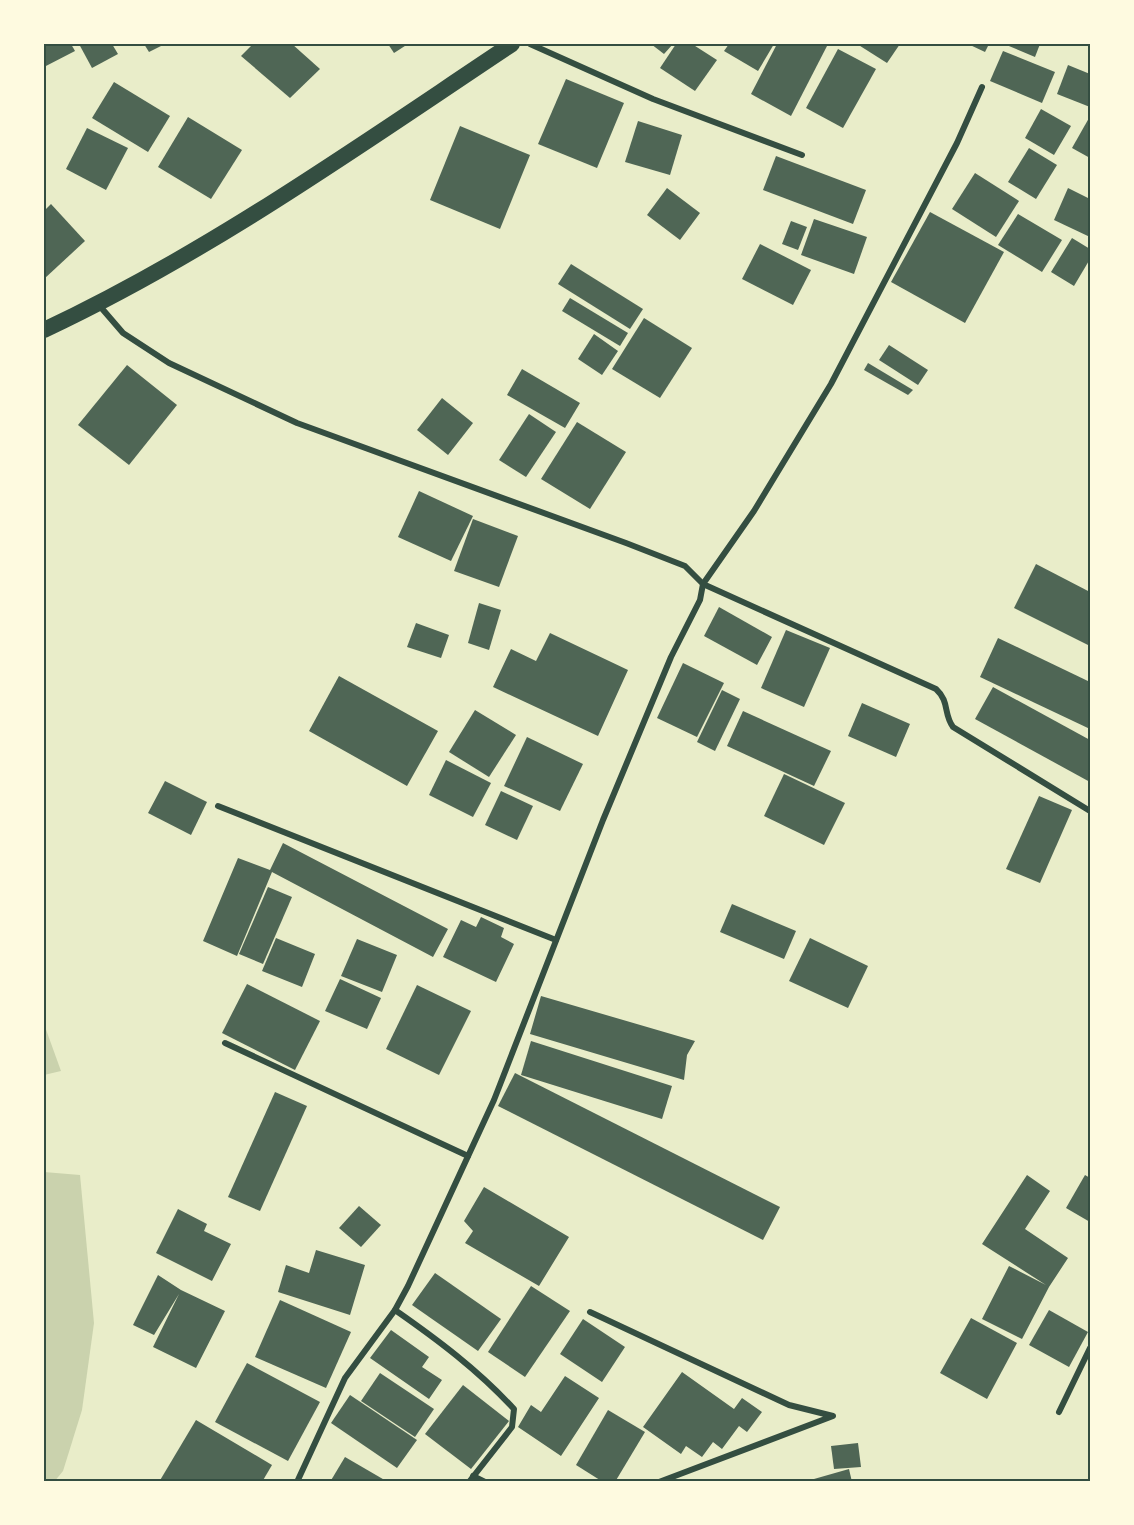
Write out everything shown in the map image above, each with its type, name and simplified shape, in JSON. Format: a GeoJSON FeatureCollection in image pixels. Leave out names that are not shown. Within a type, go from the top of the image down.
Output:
{"type":"FeatureCollection","features":[{"type":"Feature","properties":{"kind":"highway"},"geometry":{"type":"LineString","coordinates":[[44,330],[98,304],[262,210],[512,44]]}},
{"type":"Feature","properties":{"kind":"street"},"geometry":{"type":"LineString","coordinates":[[530,44],[653,99],[802,155]]}},
{"type":"Feature","properties":{"kind":"street"},"geometry":{"type":"LineString","coordinates":[[297,1482],[345,1378],[395,1310],[494,1100],[671,657],[700,600],[703,584],[754,511],[831,384],[957,143],[982,87]]}},
{"type":"Feature","properties":{"kind":"street"},"geometry":{"type":"LineString","coordinates":[[98,304],[123,333],[169,363],[297,423],[636,546],[685,566],[703,584],[936,688],[944,696],[948,720],[953,727],[1090,811]]}},
{"type":"Feature","properties":{"kind":"street"},"geometry":{"type":"LineString","coordinates":[[218,806],[556,940]]}},
{"type":"Feature","properties":{"kind":"street"},"geometry":{"type":"LineString","coordinates":[[225,1043],[468,1156]]}},
{"type":"Feature","properties":{"kind":"street"},"geometry":{"type":"LineString","coordinates":[[395,1310],[452,1350],[491,1384],[514,1409],[512,1427],[471,1479],[485,1482]]}},
{"type":"Feature","properties":{"kind":"street"},"geometry":{"type":"LineString","coordinates":[[590,1312],[789,1405],[832,1416],[659,1482]]}},
{"type":"Feature","properties":{"kind":"street"},"geometry":{"type":"LineString","coordinates":[[1059,1412],[1090,1348]]}},
{"type":"Feature","properties":{"kind":"green space"},"geometry":{"type":"Polygon","coordinates":[[[44,1024],[61,1071],[44,1075],[44,1024]]]}},
{"type":"Feature","properties":{"kind":"green space"},"geometry":{"type":"Polygon","coordinates":[[[44,1172],[80,1175],[94,1323],[82,1410],[63,1471],[54,1482],[44,1481],[44,1172]]]}},
{"type":"Feature","properties":{"kind":"building"},"geometry":{"type":"Polygon","coordinates":[[[44,44],[71,44],[75,51],[44,67],[44,44]]]}},
{"type":"Feature","properties":{"kind":"building"},"geometry":{"type":"Polygon","coordinates":[[[79,44],[112,44],[118,54],[92,68],[79,44]]]}},
{"type":"Feature","properties":{"kind":"building"},"geometry":{"type":"Polygon","coordinates":[[[144,44],[165,44],[149,52],[144,44]]]}},
{"type":"Feature","properties":{"kind":"building"},"geometry":{"type":"Polygon","coordinates":[[[253,44],[292,44],[320,69],[290,98],[241,56],[253,44]]]}},
{"type":"Feature","properties":{"kind":"building"},"geometry":{"type":"Polygon","coordinates":[[[388,44],[408,44],[394,53],[388,44]]]}},
{"type":"Feature","properties":{"kind":"building"},"geometry":{"type":"Polygon","coordinates":[[[651,44],[673,44],[664,54],[651,44]]]}},
{"type":"Feature","properties":{"kind":"building"},"geometry":{"type":"Polygon","coordinates":[[[676,44],[692,44],[717,60],[695,91],[660,68],[676,44]]]}},
{"type":"Feature","properties":{"kind":"building"},"geometry":{"type":"Polygon","coordinates":[[[729,44],[774,44],[758,71],[724,51],[729,44]]]}},
{"type":"Feature","properties":{"kind":"building"},"geometry":{"type":"Polygon","coordinates":[[[777,44],[827,46],[791,116],[751,94],[777,44]]]}},
{"type":"Feature","properties":{"kind":"building"},"geometry":{"type":"Polygon","coordinates":[[[857,44],[900,44],[887,63],[857,44]]]}},
{"type":"Feature","properties":{"kind":"building"},"geometry":{"type":"Polygon","coordinates":[[[968,44],[989,44],[985,52],[968,44]]]}},
{"type":"Feature","properties":{"kind":"building"},"geometry":{"type":"Polygon","coordinates":[[[1004,44],[1040,44],[1035,57],[1004,44]]]}},
{"type":"Feature","properties":{"kind":"building"},"geometry":{"type":"Polygon","coordinates":[[[838,49],[876,69],[843,128],[806,108],[838,49]]]}},
{"type":"Feature","properties":{"kind":"building"},"geometry":{"type":"Polygon","coordinates":[[[1003,51],[1055,72],[1042,103],[990,81],[1003,51]]]}},
{"type":"Feature","properties":{"kind":"building"},"geometry":{"type":"Polygon","coordinates":[[[1068,65],[1090,74],[1090,107],[1057,94],[1068,65]]]}},
{"type":"Feature","properties":{"kind":"building"},"geometry":{"type":"Polygon","coordinates":[[[566,79],[624,103],[597,168],[538,144],[566,79]]]}},
{"type":"Feature","properties":{"kind":"building"},"geometry":{"type":"Polygon","coordinates":[[[114,82],[170,116],[148,152],[92,118],[114,82]]]}},
{"type":"Feature","properties":{"kind":"building"},"geometry":{"type":"Polygon","coordinates":[[[1041,109],[1071,126],[1054,155],[1025,138],[1041,109]]]}},
{"type":"Feature","properties":{"kind":"building"},"geometry":{"type":"Polygon","coordinates":[[[188,117],[242,150],[211,199],[158,167],[188,117]]]}},
{"type":"Feature","properties":{"kind":"building"},"geometry":{"type":"Polygon","coordinates":[[[1090,119],[1090,158],[1072,148],[1090,119]]]}},
{"type":"Feature","properties":{"kind":"building"},"geometry":{"type":"Polygon","coordinates":[[[638,121],[682,135],[670,175],[625,162],[638,121]]]}},
{"type":"Feature","properties":{"kind":"building"},"geometry":{"type":"Polygon","coordinates":[[[460,126],[530,155],[500,229],[430,200],[460,126]]]}},
{"type":"Feature","properties":{"kind":"building"},"geometry":{"type":"Polygon","coordinates":[[[87,128],[128,148],[106,190],[66,169],[87,128]]]}},
{"type":"Feature","properties":{"kind":"building"},"geometry":{"type":"Polygon","coordinates":[[[1029,148],[1057,165],[1036,199],[1008,182],[1029,148]]]}},
{"type":"Feature","properties":{"kind":"building"},"geometry":{"type":"Polygon","coordinates":[[[776,156],[866,190],[853,224],[763,190],[776,156]]]}},
{"type":"Feature","properties":{"kind":"building"},"geometry":{"type":"Polygon","coordinates":[[[975,173],[1019,201],[996,237],[952,209],[975,173]]]}},
{"type":"Feature","properties":{"kind":"building"},"geometry":{"type":"Polygon","coordinates":[[[667,188],[700,213],[680,240],[647,215],[667,188]]]}},
{"type":"Feature","properties":{"kind":"building"},"geometry":{"type":"Polygon","coordinates":[[[1068,188],[1090,199],[1090,237],[1054,220],[1068,188]]]}},
{"type":"Feature","properties":{"kind":"building"},"geometry":{"type":"Polygon","coordinates":[[[51,204],[85,241],[44,279],[44,211],[51,204]]]}},
{"type":"Feature","properties":{"kind":"building"},"geometry":{"type":"Polygon","coordinates":[[[930,212],[1004,252],[965,323],[891,282],[930,212]]]}},
{"type":"Feature","properties":{"kind":"building"},"geometry":{"type":"Polygon","coordinates":[[[1018,214],[1062,240],[1042,272],[998,245],[1018,214]]]}},
{"type":"Feature","properties":{"kind":"building"},"geometry":{"type":"Polygon","coordinates":[[[814,219],[867,237],[854,274],[801,255],[814,219]]]}},
{"type":"Feature","properties":{"kind":"building"},"geometry":{"type":"Polygon","coordinates":[[[791,221],[807,227],[798,250],[782,244],[791,221]]]}},
{"type":"Feature","properties":{"kind":"building"},"geometry":{"type":"Polygon","coordinates":[[[1072,238],[1090,249],[1090,259],[1074,286],[1051,272],[1072,238]]]}},
{"type":"Feature","properties":{"kind":"building"},"geometry":{"type":"Polygon","coordinates":[[[760,244],[811,270],[793,305],[742,279],[760,244]]]}},
{"type":"Feature","properties":{"kind":"building"},"geometry":{"type":"Polygon","coordinates":[[[571,264],[643,309],[630,329],[558,284],[571,264]]]}},
{"type":"Feature","properties":{"kind":"building"},"geometry":{"type":"Polygon","coordinates":[[[570,298],[628,333],[620,346],[562,311],[570,298]]]}},
{"type":"Feature","properties":{"kind":"building"},"geometry":{"type":"Polygon","coordinates":[[[644,318],[692,348],[660,398],[612,369],[644,318]]]}},
{"type":"Feature","properties":{"kind":"building"},"geometry":{"type":"Polygon","coordinates":[[[594,334],[618,351],[602,375],[578,359],[594,334]]]}},
{"type":"Feature","properties":{"kind":"building"},"geometry":{"type":"Polygon","coordinates":[[[889,345],[928,370],[918,385],[879,360],[889,345]]]}},
{"type":"Feature","properties":{"kind":"building"},"geometry":{"type":"Polygon","coordinates":[[[868,363],[913,390],[908,395],[864,370],[868,363]]]}},
{"type":"Feature","properties":{"kind":"building"},"geometry":{"type":"Polygon","coordinates":[[[127,365],[177,405],[129,465],[78,425],[127,365]]]}},
{"type":"Feature","properties":{"kind":"building"},"geometry":{"type":"Polygon","coordinates":[[[522,369],[580,403],[565,428],[507,395],[522,369]]]}},
{"type":"Feature","properties":{"kind":"building"},"geometry":{"type":"Polygon","coordinates":[[[442,398],[473,423],[448,455],[417,430],[442,398]]]}},
{"type":"Feature","properties":{"kind":"building"},"geometry":{"type":"Polygon","coordinates":[[[529,414],[556,432],[526,477],[499,460],[529,414]]]}},
{"type":"Feature","properties":{"kind":"building"},"geometry":{"type":"Polygon","coordinates":[[[577,422],[626,452],[590,509],[541,479],[577,422]]]}},
{"type":"Feature","properties":{"kind":"building"},"geometry":{"type":"Polygon","coordinates":[[[419,491],[473,516],[451,561],[398,537],[419,491]]]}},
{"type":"Feature","properties":{"kind":"building"},"geometry":{"type":"Polygon","coordinates":[[[473,519],[518,536],[499,587],[454,571],[473,519]]]}},
{"type":"Feature","properties":{"kind":"building"},"geometry":{"type":"Polygon","coordinates":[[[1036,564],[1090,592],[1090,646],[1014,608],[1036,564]]]}},
{"type":"Feature","properties":{"kind":"building"},"geometry":{"type":"Polygon","coordinates":[[[479,603],[501,610],[489,650],[468,643],[479,603]]]}},
{"type":"Feature","properties":{"kind":"building"},"geometry":{"type":"Polygon","coordinates":[[[719,607],[772,637],[757,665],[704,636],[719,607]]]}},
{"type":"Feature","properties":{"kind":"building"},"geometry":{"type":"Polygon","coordinates":[[[416,623],[449,635],[441,658],[407,647],[416,623]]]}},
{"type":"Feature","properties":{"kind":"building"},"geometry":{"type":"Polygon","coordinates":[[[786,630],[830,648],[804,707],[761,688],[786,630]]]}},
{"type":"Feature","properties":{"kind":"building"},"geometry":{"type":"Polygon","coordinates":[[[550,633],[628,670],[598,736],[493,687],[511,649],[536,661],[550,633]]]}},
{"type":"Feature","properties":{"kind":"building"},"geometry":{"type":"Polygon","coordinates":[[[998,638],[1090,682],[1090,729],[980,677],[998,638]]]}},
{"type":"Feature","properties":{"kind":"building"},"geometry":{"type":"Polygon","coordinates":[[[683,663],[724,683],[697,737],[657,718],[683,663]]]}},
{"type":"Feature","properties":{"kind":"building"},"geometry":{"type":"Polygon","coordinates":[[[339,676],[438,731],[407,786],[309,731],[339,676]]]}},
{"type":"Feature","properties":{"kind":"building"},"geometry":{"type":"Polygon","coordinates":[[[993,687],[1090,740],[1090,782],[975,719],[993,687]]]}},
{"type":"Feature","properties":{"kind":"building"},"geometry":{"type":"Polygon","coordinates":[[[722,690],[740,699],[715,751],[697,742],[722,690]]]}},
{"type":"Feature","properties":{"kind":"building"},"geometry":{"type":"Polygon","coordinates":[[[862,703],[910,724],[896,757],[848,736],[862,703]]]}},
{"type":"Feature","properties":{"kind":"building"},"geometry":{"type":"Polygon","coordinates":[[[475,710],[516,735],[489,777],[449,752],[475,710]]]}},
{"type":"Feature","properties":{"kind":"building"},"geometry":{"type":"Polygon","coordinates":[[[743,711],[831,751],[814,786],[727,746],[743,711]]]}},
{"type":"Feature","properties":{"kind":"building"},"geometry":{"type":"Polygon","coordinates":[[[527,737],[583,764],[560,811],[504,786],[527,737]]]}},
{"type":"Feature","properties":{"kind":"building"},"geometry":{"type":"Polygon","coordinates":[[[446,760],[491,783],[473,817],[429,795],[446,760]]]}},
{"type":"Feature","properties":{"kind":"building"},"geometry":{"type":"Polygon","coordinates":[[[784,774],[845,803],[824,845],[764,816],[784,774]]]}},
{"type":"Feature","properties":{"kind":"building"},"geometry":{"type":"Polygon","coordinates":[[[165,781],[207,802],[191,835],[148,813],[165,781]]]}},
{"type":"Feature","properties":{"kind":"building"},"geometry":{"type":"Polygon","coordinates":[[[501,791],[533,806],[517,840],[485,825],[501,791]]]}},
{"type":"Feature","properties":{"kind":"building"},"geometry":{"type":"Polygon","coordinates":[[[1039,796],[1072,810],[1040,883],[1006,869],[1039,796]]]}},
{"type":"Feature","properties":{"kind":"building"},"geometry":{"type":"Polygon","coordinates":[[[283,843],[448,929],[433,957],[272,872],[237,956],[203,941],[238,858],[270,870],[283,843]]]}},
{"type":"Feature","properties":{"kind":"building"},"geometry":{"type":"Polygon","coordinates":[[[268,887],[292,897],[263,964],[239,954],[268,887]]]}},
{"type":"Feature","properties":{"kind":"building"},"geometry":{"type":"Polygon","coordinates":[[[732,904],[796,931],[784,959],[720,932],[732,904]]]}},
{"type":"Feature","properties":{"kind":"building"},"geometry":{"type":"Polygon","coordinates":[[[481,917],[504,928],[501,937],[514,944],[496,982],[443,957],[461,920],[476,927],[481,917]]]}},
{"type":"Feature","properties":{"kind":"building"},"geometry":{"type":"Polygon","coordinates":[[[276,938],[315,954],[302,987],[262,971],[276,938]]]}},
{"type":"Feature","properties":{"kind":"building"},"geometry":{"type":"Polygon","coordinates":[[[810,938],[868,966],[848,1008],[789,981],[810,938]]]}},
{"type":"Feature","properties":{"kind":"building"},"geometry":{"type":"Polygon","coordinates":[[[357,939],[397,955],[382,992],[341,976],[357,939]]]}},
{"type":"Feature","properties":{"kind":"building"},"geometry":{"type":"Polygon","coordinates":[[[340,979],[381,998],[367,1029],[325,1011],[340,979]]]}},
{"type":"Feature","properties":{"kind":"building"},"geometry":{"type":"Polygon","coordinates":[[[247,984],[320,1021],[295,1070],[222,1033],[247,984]]]}},
{"type":"Feature","properties":{"kind":"building"},"geometry":{"type":"Polygon","coordinates":[[[417,985],[471,1011],[439,1075],[386,1049],[417,985]]]}},
{"type":"Feature","properties":{"kind":"building"},"geometry":{"type":"Polygon","coordinates":[[[541,996],[695,1041],[687,1055],[684,1080],[530,1034],[541,996]]]}},
{"type":"Feature","properties":{"kind":"building"},"geometry":{"type":"Polygon","coordinates":[[[531,1041],[672,1086],[662,1119],[521,1075],[531,1041]]]}},
{"type":"Feature","properties":{"kind":"building"},"geometry":{"type":"Polygon","coordinates":[[[515,1073],[780,1207],[763,1240],[498,1106],[515,1073]]]}},
{"type":"Feature","properties":{"kind":"building"},"geometry":{"type":"Polygon","coordinates":[[[275,1092],[307,1106],[260,1211],[228,1197],[275,1092]]]}},
{"type":"Feature","properties":{"kind":"building"},"geometry":{"type":"Polygon","coordinates":[[[1027,1175],[1050,1191],[1025,1229],[1068,1258],[1049,1287],[1022,1339],[982,1319],[1009,1266],[1046,1285],[982,1244],[1027,1175]]]}},
{"type":"Feature","properties":{"kind":"building"},"geometry":{"type":"Polygon","coordinates":[[[1085,1175],[1090,1178],[1090,1222],[1066,1208],[1085,1175]]]}},
{"type":"Feature","properties":{"kind":"building"},"geometry":{"type":"Polygon","coordinates":[[[484,1187],[569,1237],[539,1286],[465,1243],[473,1231],[464,1221],[484,1187]]]}},
{"type":"Feature","properties":{"kind":"building"},"geometry":{"type":"Polygon","coordinates":[[[359,1206],[381,1225],[361,1247],[339,1228],[359,1206]]]}},
{"type":"Feature","properties":{"kind":"building"},"geometry":{"type":"Polygon","coordinates":[[[178,1209],[207,1224],[204,1231],[231,1244],[212,1281],[156,1253],[178,1209]]]}},
{"type":"Feature","properties":{"kind":"building"},"geometry":{"type":"Polygon","coordinates":[[[316,1250],[365,1265],[350,1315],[278,1292],[286,1265],[309,1273],[316,1250]]]}},
{"type":"Feature","properties":{"kind":"building"},"geometry":{"type":"Polygon","coordinates":[[[435,1273],[501,1319],[478,1351],[412,1305],[435,1273]]]}},
{"type":"Feature","properties":{"kind":"building"},"geometry":{"type":"Polygon","coordinates":[[[158,1275],[181,1290],[225,1311],[196,1368],[153,1347],[179,1294],[154,1335],[133,1325],[158,1275]]]}},
{"type":"Feature","properties":{"kind":"building"},"geometry":{"type":"Polygon","coordinates":[[[531,1286],[570,1311],[525,1377],[488,1352],[531,1286]]]}},
{"type":"Feature","properties":{"kind":"building"},"geometry":{"type":"Polygon","coordinates":[[[280,1300],[351,1332],[326,1388],[255,1357],[280,1300]]]}},
{"type":"Feature","properties":{"kind":"building"},"geometry":{"type":"Polygon","coordinates":[[[1049,1310],[1088,1332],[1069,1367],[1029,1345],[1049,1310]]]}},
{"type":"Feature","properties":{"kind":"building"},"geometry":{"type":"Polygon","coordinates":[[[971,1318],[1017,1343],[987,1399],[940,1373],[971,1318]]]}},
{"type":"Feature","properties":{"kind":"building"},"geometry":{"type":"Polygon","coordinates":[[[583,1319],[625,1347],[602,1382],[560,1354],[583,1319]]]}},
{"type":"Feature","properties":{"kind":"building"},"geometry":{"type":"Polygon","coordinates":[[[391,1330],[429,1357],[422,1367],[442,1380],[429,1399],[370,1358],[391,1330]]]}},
{"type":"Feature","properties":{"kind":"building"},"geometry":{"type":"Polygon","coordinates":[[[247,1363],[320,1402],[288,1461],[215,1422],[247,1363]]]}},
{"type":"Feature","properties":{"kind":"building"},"geometry":{"type":"Polygon","coordinates":[[[682,1372],[734,1409],[742,1398],[762,1412],[747,1432],[739,1426],[722,1449],[713,1442],[702,1457],[686,1446],[681,1454],[643,1427],[682,1372]]]}},
{"type":"Feature","properties":{"kind":"building"},"geometry":{"type":"Polygon","coordinates":[[[380,1373],[434,1409],[415,1437],[361,1401],[380,1373]]]}},
{"type":"Feature","properties":{"kind":"building"},"geometry":{"type":"Polygon","coordinates":[[[565,1376],[599,1398],[561,1456],[518,1427],[531,1405],[541,1412],[565,1376]]]}},
{"type":"Feature","properties":{"kind":"building"},"geometry":{"type":"Polygon","coordinates":[[[463,1385],[509,1421],[471,1469],[425,1434],[463,1385]]]}},
{"type":"Feature","properties":{"kind":"building"},"geometry":{"type":"Polygon","coordinates":[[[350,1395],[417,1440],[397,1468],[331,1423],[350,1395]]]}},
{"type":"Feature","properties":{"kind":"building"},"geometry":{"type":"Polygon","coordinates":[[[608,1410],[645,1432],[615,1482],[603,1482],[576,1465],[608,1410]]]}},
{"type":"Feature","properties":{"kind":"building"},"geometry":{"type":"Polygon","coordinates":[[[196,1420],[272,1465],[262,1482],[159,1482],[196,1420]]]}},
{"type":"Feature","properties":{"kind":"building"},"geometry":{"type":"Polygon","coordinates":[[[858,1443],[861,1467],[834,1469],[831,1446],[858,1443]]]}},
{"type":"Feature","properties":{"kind":"building"},"geometry":{"type":"Polygon","coordinates":[[[345,1457],[388,1482],[330,1482],[345,1457]]]}},
{"type":"Feature","properties":{"kind":"building"},"geometry":{"type":"Polygon","coordinates":[[[849,1469],[852,1482],[807,1482],[807,1481],[849,1469]]]}}]}
